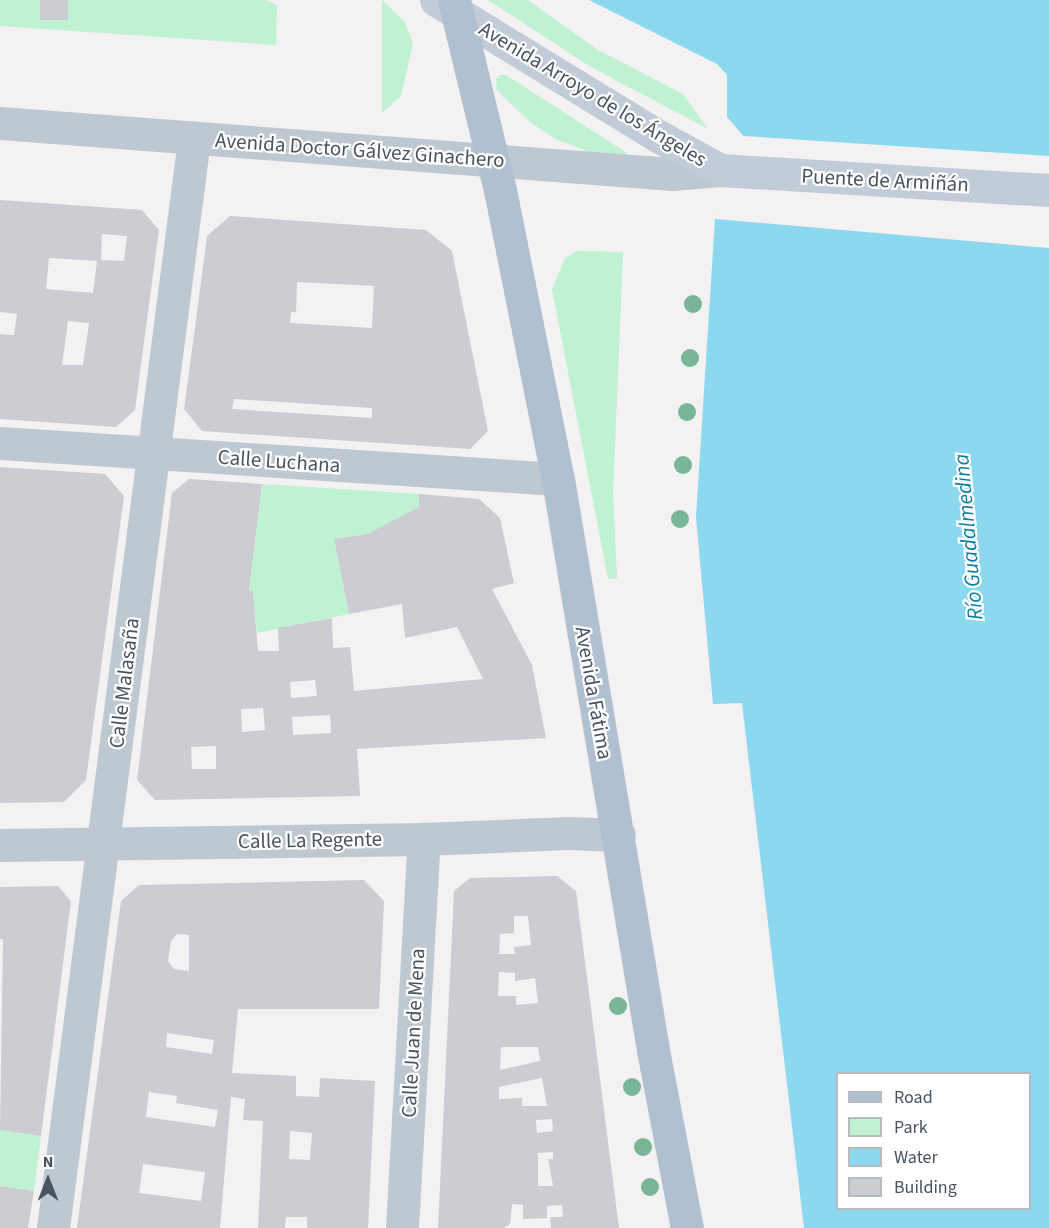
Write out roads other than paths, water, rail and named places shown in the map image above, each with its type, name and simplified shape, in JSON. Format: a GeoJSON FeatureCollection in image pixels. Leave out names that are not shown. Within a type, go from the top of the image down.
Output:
{"type":"FeatureCollection","features":[{"type":"Feature","properties":{"kind":"main road","name":"Avenida Fátima"},"geometry":{"type":"LineString","coordinates":[[448,4],[493,159],[558,479],[653,1050],[687,1228]]}},
{"type":"Feature","properties":{"kind":"main road","name":"Avenida Arroyo de los Ángeles"},"geometry":{"type":"LineString","coordinates":[[448,4],[660,137],[720,170]]}},
{"type":"Feature","properties":{"kind":"main road","name":"Puente de Armiñán"},"geometry":{"type":"LineString","coordinates":[[720,170],[1049,190]]}},
{"type":"Feature","properties":{"kind":"street","name":"Avenida Doctor Gálvez Ginachero"},"geometry":{"type":"LineString","coordinates":[[0,123],[672,174],[720,170]]}},
{"type":"Feature","properties":{"kind":"street","name":"Calle Malasaña"},"geometry":{"type":"LineString","coordinates":[[53,1228],[194,139]]}},
{"type":"Feature","properties":{"kind":"street","name":"Calle Luchana"},"geometry":{"type":"LineString","coordinates":[[0,443],[558,479]]}},
{"type":"Feature","properties":{"kind":"street","name":"Calle La Regente"},"geometry":{"type":"LineString","coordinates":[[0,845],[424,839],[568,832],[619,835]]}},
{"type":"Feature","properties":{"kind":"street","name":"Calle Juan de Mena"},"geometry":{"type":"LineString","coordinates":[[402,1228],[424,839]]}},
{"type":"Feature","properties":{"kind":"water","name":"Río Guadalmedina"},"geometry":{"type":"Polygon","coordinates":[[[589,0],[1049,0],[1049,1228],[804,1228],[742,703],[713,704],[696,517],[715,219],[743,136],[727,117],[727,75],[717,64],[589,0]]]}}]}
